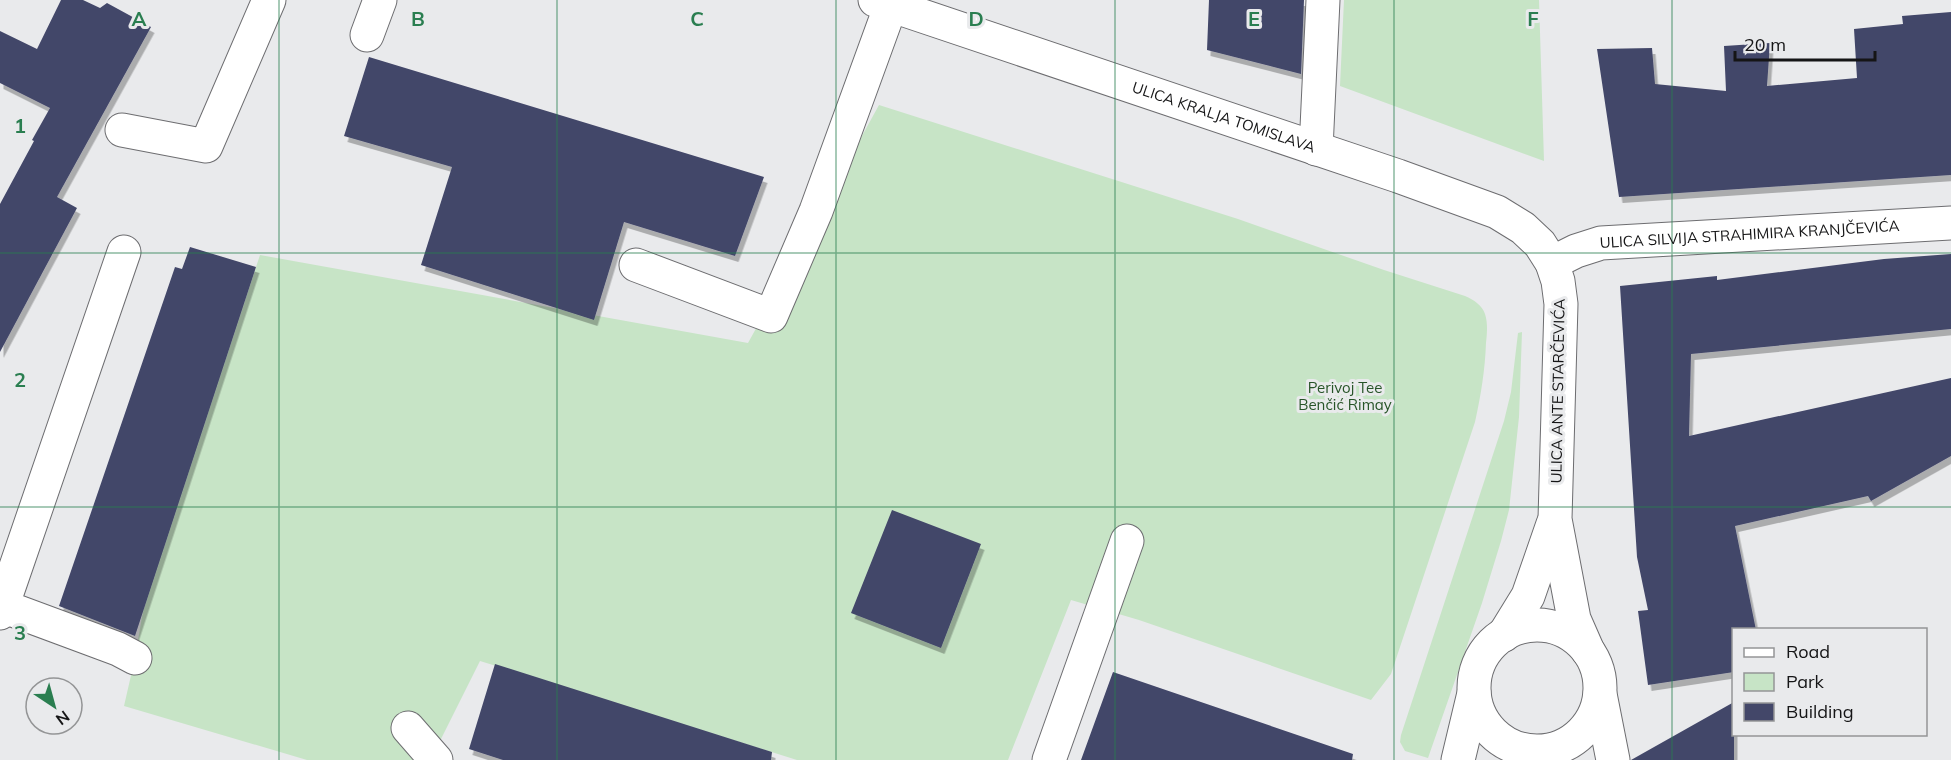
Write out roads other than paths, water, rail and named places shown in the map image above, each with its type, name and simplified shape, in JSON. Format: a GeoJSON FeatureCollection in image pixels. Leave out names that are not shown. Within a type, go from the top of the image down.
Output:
{"type":"FeatureCollection","features":[{"type":"Feature","properties":{"kind":"street"},"geometry":{"type":"LineString","coordinates":[[122,130],[206,146],[269,0]]}},
{"type":"Feature","properties":{"kind":"street"},"geometry":{"type":"LineString","coordinates":[[367,35],[380,0]]}},
{"type":"Feature","properties":{"kind":"street"},"geometry":{"type":"LineString","coordinates":[[1316,149],[1323,0]]}},
{"type":"Feature","properties":{"kind":"street"},"geometry":{"type":"LineString","coordinates":[[636,265],[771,316],[816,212],[883,3]]}},
{"type":"Feature","properties":{"kind":"street","name":"ULICA KRALJA TOMISLAVA"},"geometry":{"type":"LineString","coordinates":[[883,3],[1398,176],[1497,212],[1523,228],[1540,244],[1552,263]]}},
{"type":"Feature","properties":{"kind":"street","name":"ULICA SILVIJA STRAHIMIRA KRANJČEVIĆA"},"geometry":{"type":"LineString","coordinates":[[1552,263],[1576,251],[1601,243],[1951,223]]}},
{"type":"Feature","properties":{"kind":"street"},"geometry":{"type":"LineString","coordinates":[[124,252],[1,610],[118,649],[135,658]]}},
{"type":"Feature","properties":{"kind":"street","name":"ULICA ANTE STARČEVIĆA"},"geometry":{"type":"LineString","coordinates":[[1552,263],[1562,304],[1555,519],[1574,619],[1588,651]]}},
{"type":"Feature","properties":{"kind":"street","name":"ULICA ANTE STARČEVIĆA"},"geometry":{"type":"LineString","coordinates":[[1504,634],[1528,596],[1555,519]]}},
{"type":"Feature","properties":{"kind":"street"},"geometry":{"type":"LineString","coordinates":[[1049,760],[1127,541]]}},
{"type":"Feature","properties":{"kind":"street"},"geometry":{"type":"LineString","coordinates":[[1458,760],[1481,660],[1504,634],[1522,627],[1540,626],[1558,629],[1575,638],[1588,651],[1596,664],[1613,760]]}},
{"type":"Feature","properties":{"kind":"street"},"geometry":{"type":"LineString","coordinates":[[1474,693],[1479,713],[1490,731],[1507,744],[1525,754],[1568,751],[1590,760]]}},
{"type":"Feature","properties":{"kind":"street"},"geometry":{"type":"LineString","coordinates":[[1525,754],[1568,743],[1584,730],[1595,714],[1600,694]]}},
{"type":"Feature","properties":{"kind":"street"},"geometry":{"type":"LineString","coordinates":[[408,728],[436,760]]}},
{"type":"Feature","properties":{"kind":"park label","name":"Perivoj Tee Benčić Rimay"},"geometry":{"type":"Point","coordinates":[1345,396]}}]}
